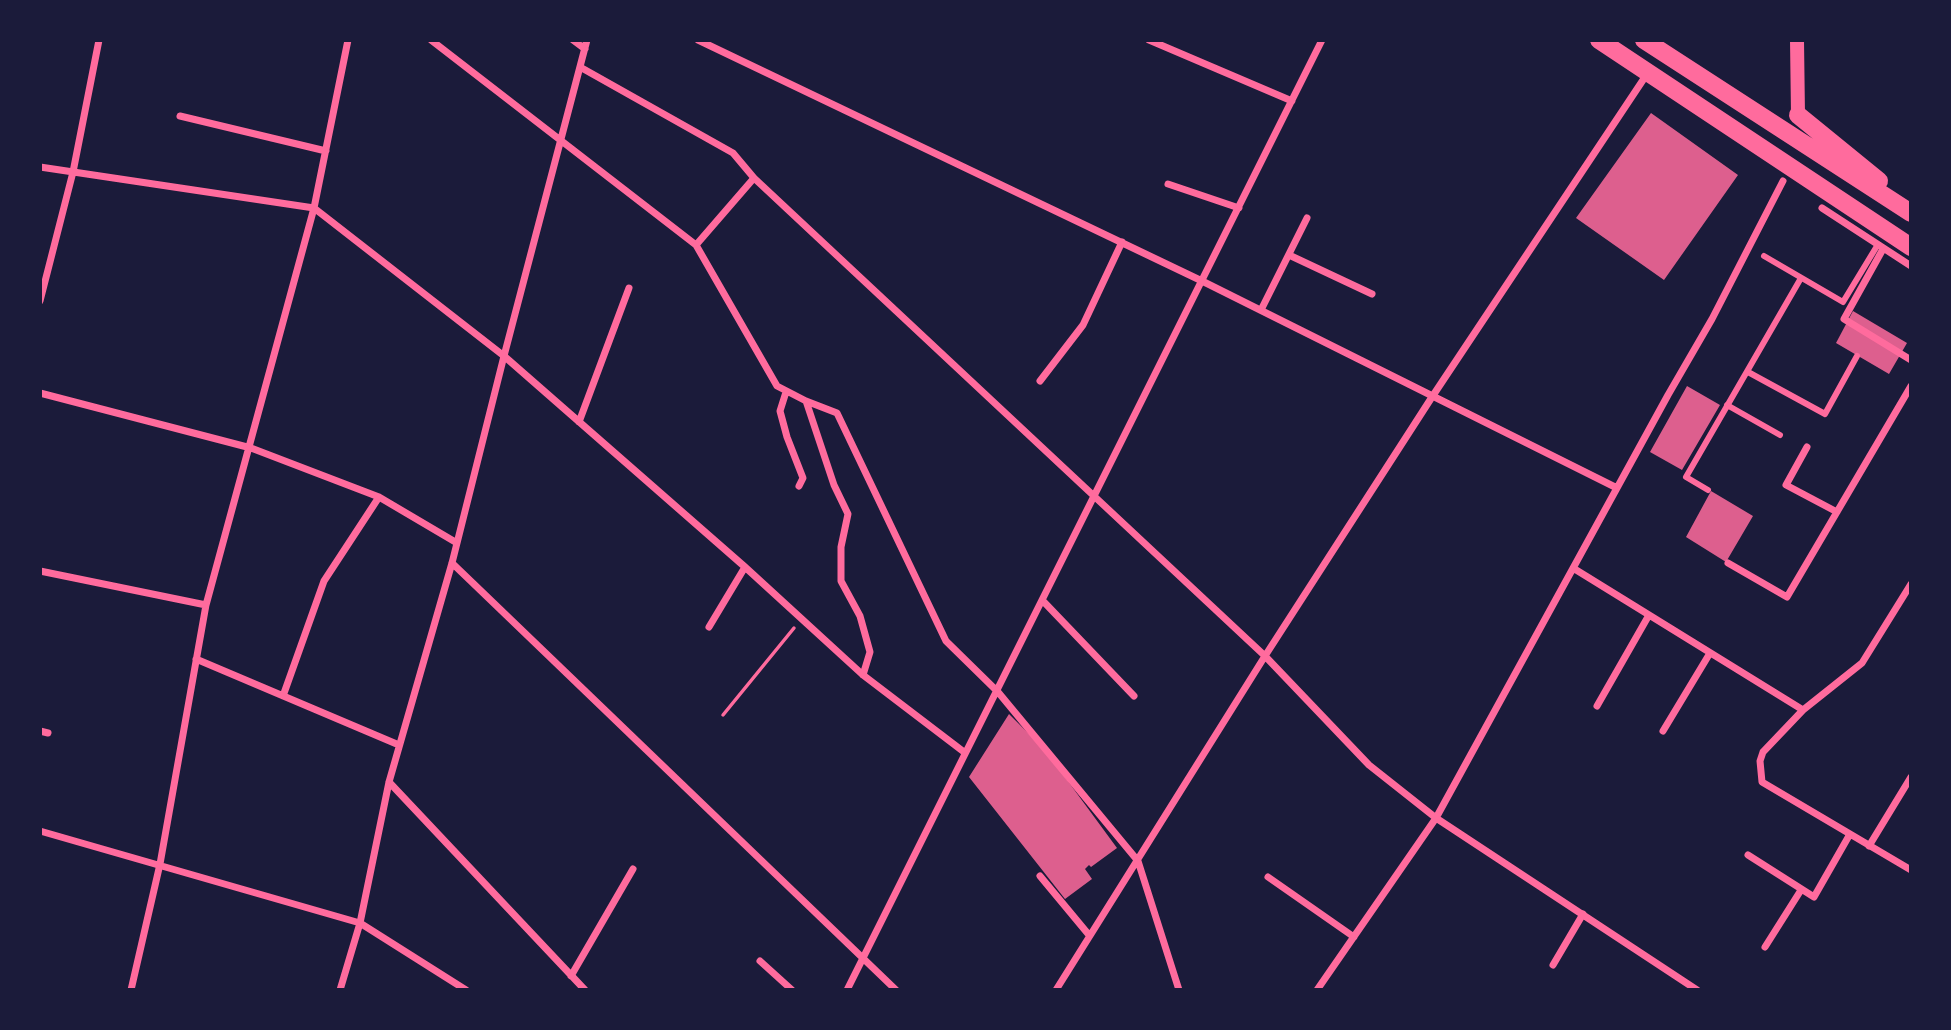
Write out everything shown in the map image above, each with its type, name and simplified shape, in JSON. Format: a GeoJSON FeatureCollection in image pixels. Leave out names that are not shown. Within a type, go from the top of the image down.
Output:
{"type":"FeatureCollection","features":[{"type":"Feature","properties":{"kind":"main road"},"geometry":{"type":"LineString","coordinates":[[1598,40],[1911,247]]}},
{"type":"Feature","properties":{"kind":"main road"},"geometry":{"type":"LineString","coordinates":[[1644,40],[1911,211]]}},
{"type":"Feature","properties":{"kind":"main road"},"geometry":{"type":"LineString","coordinates":[[1797,40],[1798,118],[1911,211]]}},
{"type":"Feature","properties":{"kind":"street"},"geometry":{"type":"LineString","coordinates":[[40,302],[72,172],[99,40]]}},
{"type":"Feature","properties":{"kind":"street"},"geometry":{"type":"LineString","coordinates":[[131,990],[160,864],[206,605],[251,448],[314,208],[348,40]]}},
{"type":"Feature","properties":{"kind":"street"},"geometry":{"type":"LineString","coordinates":[[431,40],[695,245],[776,386],[837,413],[946,641],[998,692],[1138,861],[1179,990]]}},
{"type":"Feature","properties":{"kind":"street"},"geometry":{"type":"LineString","coordinates":[[573,40],[585,49]]}},
{"type":"Feature","properties":{"kind":"street"},"geometry":{"type":"LineString","coordinates":[[340,990],[360,923],[388,782],[452,563],[587,40]]}},
{"type":"Feature","properties":{"kind":"street"},"geometry":{"type":"LineString","coordinates":[[698,40],[1122,242],[1617,488]]}},
{"type":"Feature","properties":{"kind":"street"},"geometry":{"type":"LineString","coordinates":[[1149,40],[1292,102]]}},
{"type":"Feature","properties":{"kind":"street"},"geometry":{"type":"LineString","coordinates":[[847,990],[1322,40]]}},
{"type":"Feature","properties":{"kind":"street"},"geometry":{"type":"LineString","coordinates":[[580,67],[733,153],[754,178],[1265,656],[1368,765],[1436,818],[1697,990]]}},
{"type":"Feature","properties":{"kind":"street"},"geometry":{"type":"LineString","coordinates":[[1056,990],[1265,656],[1432,397],[1647,74]]}},
{"type":"Feature","properties":{"kind":"street"},"geometry":{"type":"LineString","coordinates":[[180,116],[326,151]]}},
{"type":"Feature","properties":{"kind":"street"},"geometry":{"type":"LineString","coordinates":[[40,166],[314,208],[504,356],[745,567],[863,675],[964,752]]}},
{"type":"Feature","properties":{"kind":"street"},"geometry":{"type":"LineString","coordinates":[[695,245],[754,178]]}},
{"type":"Feature","properties":{"kind":"street"},"geometry":{"type":"LineString","coordinates":[[1317,990],[1436,818],[1712,319],[1783,181]]}},
{"type":"Feature","properties":{"kind":"street"},"geometry":{"type":"LineString","coordinates":[[1168,184],[1239,208]]}},
{"type":"Feature","properties":{"kind":"street"},"geometry":{"type":"LineString","coordinates":[[1822,208],[1911,266]]}},
{"type":"Feature","properties":{"kind":"street"},"geometry":{"type":"LineString","coordinates":[[1261,310],[1307,218]]}},
{"type":"Feature","properties":{"kind":"street"},"geometry":{"type":"LineString","coordinates":[[1040,381],[1083,326],[1122,242]]}},
{"type":"Feature","properties":{"kind":"street"},"geometry":{"type":"LineString","coordinates":[[1764,256],[1843,302],[1880,248]]}},
{"type":"Feature","properties":{"kind":"street"},"geometry":{"type":"LineString","coordinates":[[1880,248],[1844,320],[1911,360]]}},
{"type":"Feature","properties":{"kind":"street"},"geometry":{"type":"LineString","coordinates":[[1289,255],[1373,294]]}},
{"type":"Feature","properties":{"kind":"street"},"geometry":{"type":"LineString","coordinates":[[1708,490],[1686,477],[1801,278]]}},
{"type":"Feature","properties":{"kind":"street"},"geometry":{"type":"LineString","coordinates":[[579,422],[629,288]]}},
{"type":"Feature","properties":{"kind":"street"},"geometry":{"type":"LineString","coordinates":[[1748,372],[1825,414],[1857,356]]}},
{"type":"Feature","properties":{"kind":"street"},"geometry":{"type":"LineString","coordinates":[[1728,563],[1787,597],[1911,386]]}},
{"type":"Feature","properties":{"kind":"street"},"geometry":{"type":"LineString","coordinates":[[786,392],[780,411],[803,478],[799,486]]}},
{"type":"Feature","properties":{"kind":"street"},"geometry":{"type":"LineString","coordinates":[[40,393],[251,448],[379,497],[457,542]]}},
{"type":"Feature","properties":{"kind":"street"},"geometry":{"type":"LineString","coordinates":[[806,401],[834,485],[848,514],[840,556],[841,581],[860,616],[870,652],[863,675]]}},
{"type":"Feature","properties":{"kind":"street"},"geometry":{"type":"LineString","coordinates":[[1727,405],[1780,435]]}},
{"type":"Feature","properties":{"kind":"street"},"geometry":{"type":"LineString","coordinates":[[1807,447],[1786,485],[1837,512]]}},
{"type":"Feature","properties":{"kind":"street"},"geometry":{"type":"LineString","coordinates":[[284,696],[324,581],[379,497]]}},
{"type":"Feature","properties":{"kind":"street"},"geometry":{"type":"LineString","coordinates":[[452,563],[896,990]]}},
{"type":"Feature","properties":{"kind":"street"},"geometry":{"type":"LineString","coordinates":[[709,627],[745,567]]}},
{"type":"Feature","properties":{"kind":"street"},"geometry":{"type":"LineString","coordinates":[[1573,568],[1803,710]]}},
{"type":"Feature","properties":{"kind":"street"},"geometry":{"type":"LineString","coordinates":[[40,571],[206,605]]}},
{"type":"Feature","properties":{"kind":"street"},"geometry":{"type":"LineString","coordinates":[[1911,584],[1862,663],[1803,710],[1763,752],[1760,770],[1762,782],[1911,870]]}},
{"type":"Feature","properties":{"kind":"street"},"geometry":{"type":"LineString","coordinates":[[1043,601],[1134,696]]}},
{"type":"Feature","properties":{"kind":"street"},"geometry":{"type":"LineString","coordinates":[[1597,706],[1649,615]]}},
{"type":"Feature","properties":{"kind":"street"},"geometry":{"type":"LineString","coordinates":[[1664,731],[1710,653]]}},
{"type":"Feature","properties":{"kind":"street"},"geometry":{"type":"LineString","coordinates":[[196,659],[399,744]]}},
{"type":"Feature","properties":{"kind":"street"},"geometry":{"type":"LineString","coordinates":[[1869,846],[1911,777]]}},
{"type":"Feature","properties":{"kind":"street"},"geometry":{"type":"LineString","coordinates":[[388,782],[584,990]]}},
{"type":"Feature","properties":{"kind":"street"},"geometry":{"type":"LineString","coordinates":[[40,831],[360,923],[466,990]]}},
{"type":"Feature","properties":{"kind":"street"},"geometry":{"type":"LineString","coordinates":[[1748,855],[1814,897],[1850,834]]}},
{"type":"Feature","properties":{"kind":"street"},"geometry":{"type":"LineString","coordinates":[[571,976],[633,869]]}},
{"type":"Feature","properties":{"kind":"street"},"geometry":{"type":"LineString","coordinates":[[1040,876],[1089,935]]}},
{"type":"Feature","properties":{"kind":"street"},"geometry":{"type":"LineString","coordinates":[[1268,877],[1353,937]]}},
{"type":"Feature","properties":{"kind":"street"},"geometry":{"type":"LineString","coordinates":[[1766,947],[1801,890]]}},
{"type":"Feature","properties":{"kind":"street"},"geometry":{"type":"LineString","coordinates":[[1553,965],[1583,914]]}},
{"type":"Feature","properties":{"kind":"street"},"geometry":{"type":"LineString","coordinates":[[760,961],[792,990]]}},
{"type":"Feature","properties":{"kind":"path"},"geometry":{"type":"LineString","coordinates":[[723,715],[802,619]]}},
{"type":"Feature","properties":{"kind":"building"},"geometry":{"type":"Polygon","coordinates":[[[1651,113],[1738,175],[1664,280],[1576,218],[1651,113]]]}},
{"type":"Feature","properties":{"kind":"building"},"geometry":{"type":"Polygon","coordinates":[[[1853,311],[1907,343],[1889,374],[1836,343],[1853,311]]]}},
{"type":"Feature","properties":{"kind":"building"},"geometry":{"type":"Polygon","coordinates":[[[1687,386],[1720,405],[1682,470],[1650,452],[1687,386]]]}},
{"type":"Feature","properties":{"kind":"building"},"geometry":{"type":"Polygon","coordinates":[[[1711,491],[1753,516],[1726,562],[1686,537],[1711,491]]]}},
{"type":"Feature","properties":{"kind":"building"},"geometry":{"type":"Polygon","coordinates":[[[1009,714],[1045,750],[1117,848],[1091,867],[1089,865],[1085,869],[1092,879],[1065,899],[969,777],[1009,714]]]}}]}
